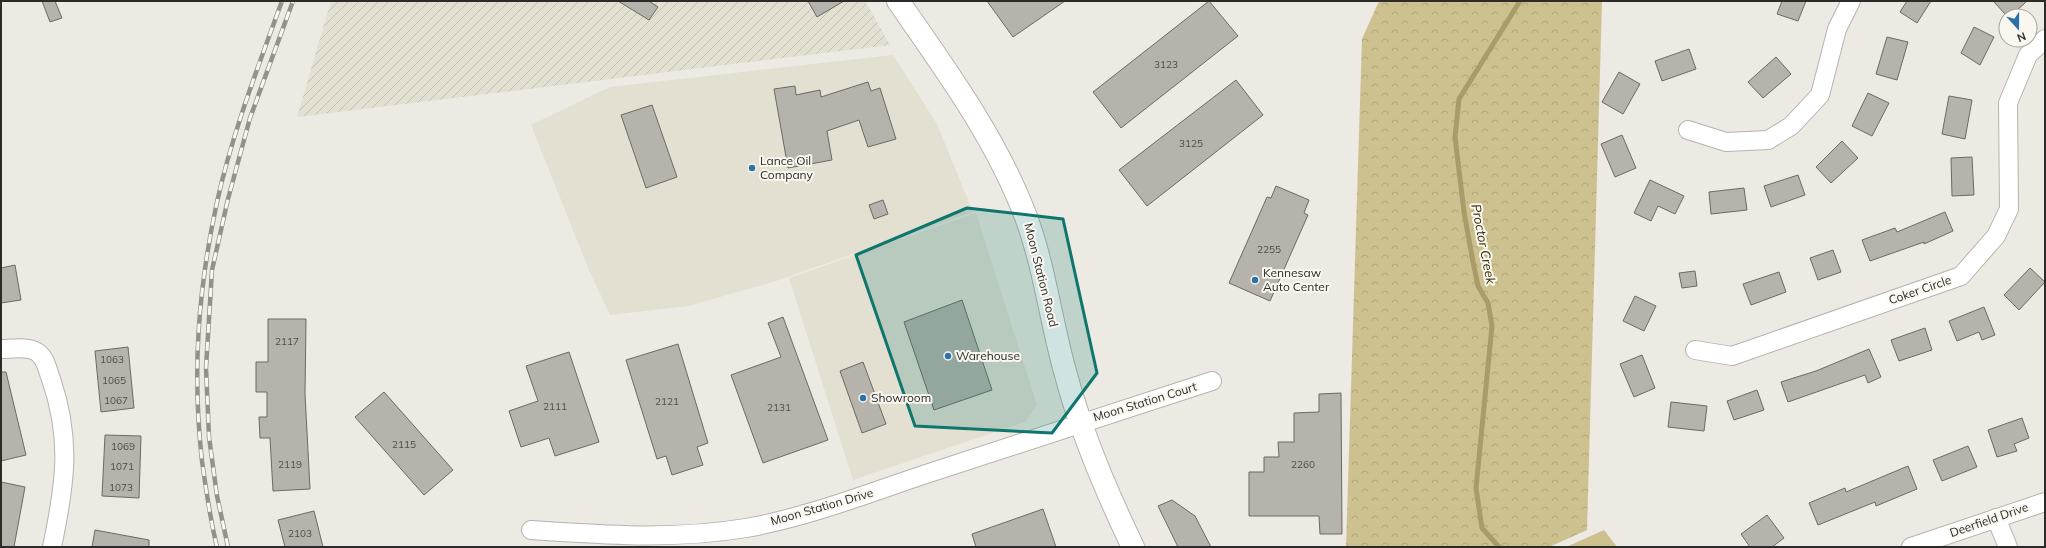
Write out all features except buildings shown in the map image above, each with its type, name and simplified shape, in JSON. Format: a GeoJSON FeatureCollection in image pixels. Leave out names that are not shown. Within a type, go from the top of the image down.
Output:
{"type":"FeatureCollection","features":[{"type":"Feature","properties":{"kind":"street","name":"Moon Station Road"},"geometry":{"type":"LineString","coordinates":[[898,1],[990,140],[1013,186],[1037,250],[1065,375],[1079,423],[1090,452],[1133,547]]}},
{"type":"Feature","properties":{"kind":"street"},"geometry":{"type":"LineString","coordinates":[[1688,130],[1726,142],[1768,140],[1791,126],[1820,95],[1838,29],[1851,1]]}},
{"type":"Feature","properties":{"kind":"street","name":"Coker Circle"},"geometry":{"type":"LineString","coordinates":[[1695,350],[1732,356],[1961,276],[1996,236],[2009,209],[2008,103],[2028,55],[2045,39]]}},
{"type":"Feature","properties":{"kind":"street"},"geometry":{"type":"LineString","coordinates":[[1,350],[21,348],[36,351],[44,359],[56,395],[65,435],[66,457],[62,504],[52,547]]}},
{"type":"Feature","properties":{"kind":"street","name":"Moon Station Court"},"geometry":{"type":"LineString","coordinates":[[1079,423],[1212,381]]}},
{"type":"Feature","properties":{"kind":"street","name":"Moon Station Drive"},"geometry":{"type":"LineString","coordinates":[[531,530],[618,536],[665,536],[746,528],[798,516],[831,506],[1079,423]]}},
{"type":"Feature","properties":{"kind":"street","name":"Deerfield Drive"},"geometry":{"type":"LineString","coordinates":[[1911,547],[2045,502]]}},
{"type":"Feature","properties":{"kind":"street"},"geometry":{"type":"LineString","coordinates":[[1996,518],[2008,547]]}},
{"type":"Feature","properties":{"kind":"highlighted area"},"geometry":{"type":"Polygon","coordinates":[[[967,208],[1063,219],[1097,373],[1052,433],[915,426],[856,255],[967,208]]]}},
{"type":"Feature","properties":{"kind":"shaded area"},"geometry":{"type":"Polygon","coordinates":[[[331,1],[865,1],[890,45],[297,117],[331,1]]]}},
{"type":"Feature","properties":{"kind":"shaded area","name":"Lance Oil Company"},"geometry":{"type":"Polygon","coordinates":[[[893,55],[937,124],[973,212],[773,282],[688,306],[610,315],[589,270],[531,125],[610,87],[893,55]]]}},
{"type":"Feature","properties":{"kind":"shaded area"},"geometry":{"type":"Polygon","coordinates":[[[976,213],[1037,405],[1025,422],[853,480],[789,278],[976,213]]]}},
{"type":"Feature","properties":{"kind":"green space"},"geometry":{"type":"Polygon","coordinates":[[[1379,1],[1602,1],[1587,530],[1549,547],[1346,547],[1362,39],[1379,1]]]}},
{"type":"Feature","properties":{"kind":"green space"},"geometry":{"type":"Polygon","coordinates":[[[1604,530],[1617,547],[1566,547],[1604,530]]]}},
{"type":"Feature","properties":{"kind":"waterway","name":"Proctor Creek"},"geometry":{"type":"LineString","coordinates":[[1499,547],[1482,528],[1476,488],[1492,326],[1488,303],[1478,286],[1473,262],[1464,212],[1455,137],[1459,99],[1520,1]]}},
{"type":"Feature","properties":{"kind":"railway"},"geometry":{"type":"LineString","coordinates":[[217,547],[212,526],[202,461],[199,428],[197,363],[201,299],[210,235],[230,151],[246,101],[282,1]]}},
{"type":"Feature","properties":{"kind":"railway"},"geometry":{"type":"LineString","coordinates":[[228,547],[217,496],[209,437],[206,368],[212,270],[228,199],[250,118],[293,1]]}},
{"type":"Feature","properties":{"kind":"place","name":"Lance Oil Company"},"geometry":{"type":"Point","coordinates":[752,168]}},
{"type":"Feature","properties":{"kind":"place","name":"Kennesaw Auto Center"},"geometry":{"type":"Point","coordinates":[1255,280]}},
{"type":"Feature","properties":{"kind":"place","name":"Warehouse"},"geometry":{"type":"Point","coordinates":[948,356]}},
{"type":"Feature","properties":{"kind":"place","name":"Showroom"},"geometry":{"type":"Point","coordinates":[863,398]}}]}
